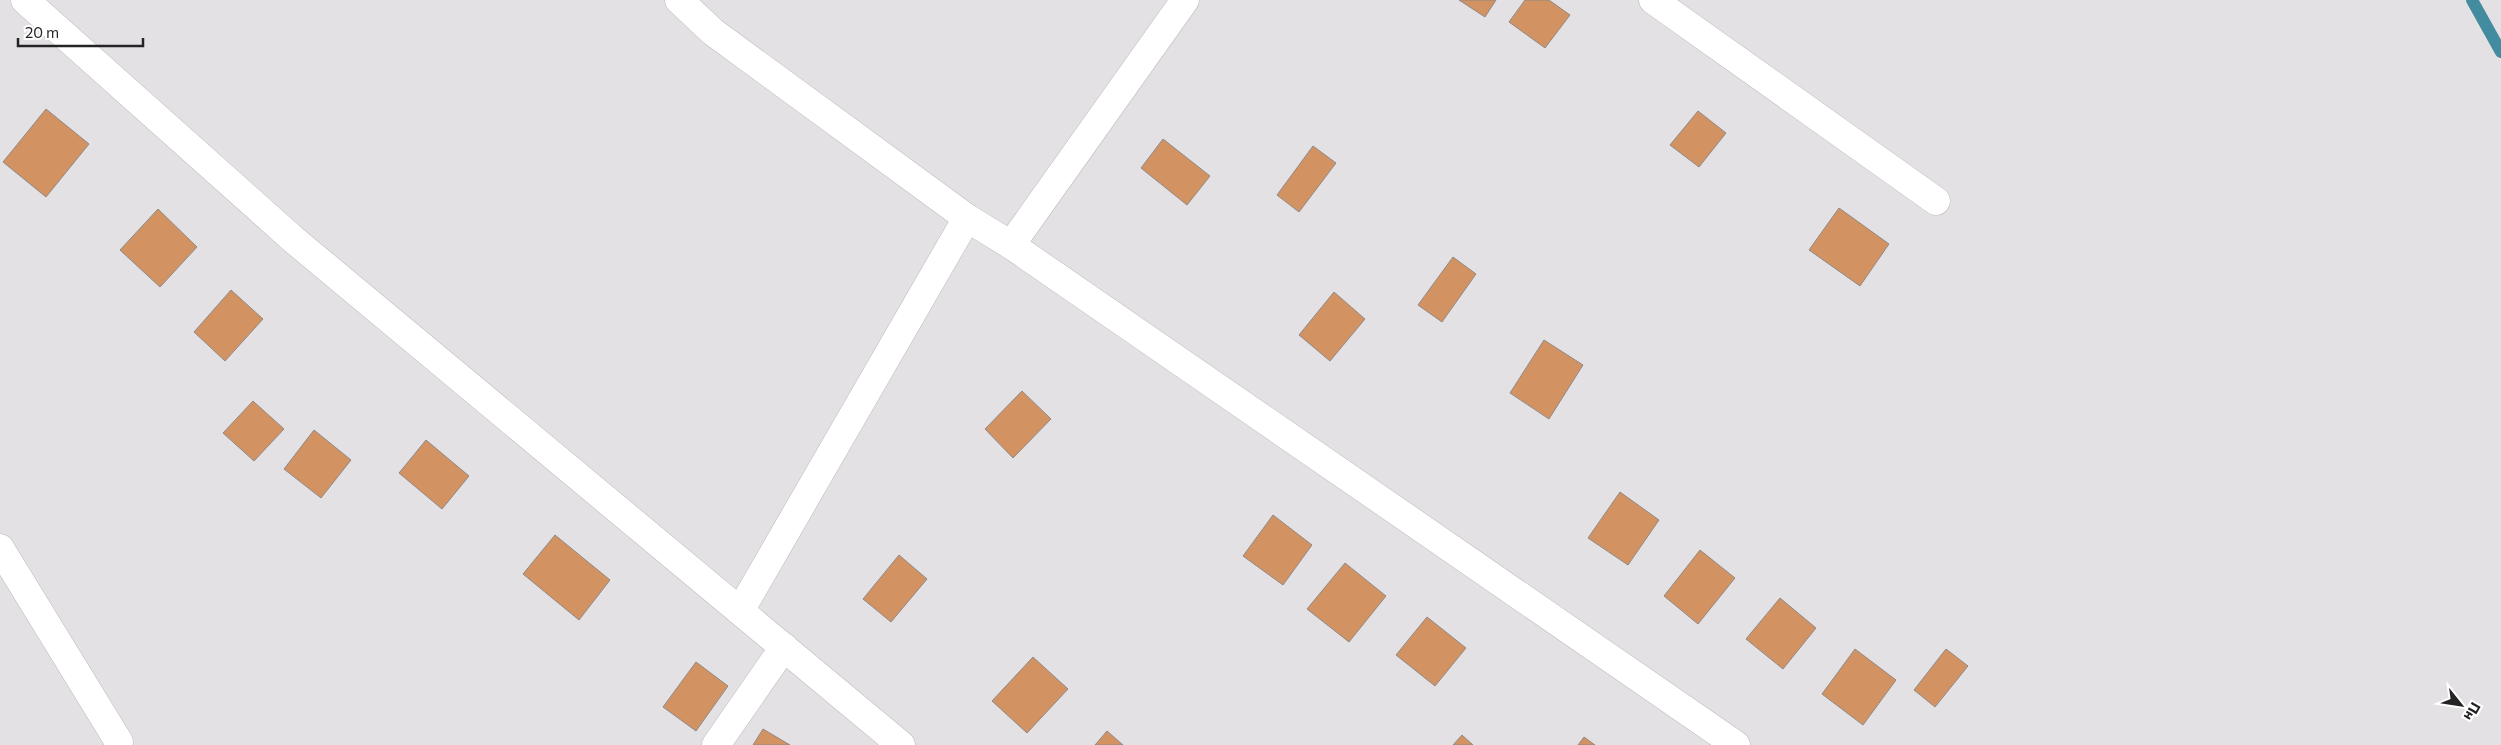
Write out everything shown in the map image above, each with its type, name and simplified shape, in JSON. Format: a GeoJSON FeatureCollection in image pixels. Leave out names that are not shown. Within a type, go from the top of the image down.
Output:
{"type":"FeatureCollection","features":[{"type":"Feature","properties":{"kind":"street"},"geometry":{"type":"LineString","coordinates":[[25,0],[294,240],[901,745]]}},
{"type":"Feature","properties":{"kind":"street"},"geometry":{"type":"LineString","coordinates":[[679,0],[713,32],[968,218],[1011,245],[1736,745]]}},
{"type":"Feature","properties":{"kind":"street"},"geometry":{"type":"LineString","coordinates":[[1011,245],[1185,0]]}},
{"type":"Feature","properties":{"kind":"street"},"geometry":{"type":"LineString","coordinates":[[1653,0],[1936,201]]}},
{"type":"Feature","properties":{"kind":"street"},"geometry":{"type":"LineString","coordinates":[[740,611],[968,218]]}},
{"type":"Feature","properties":{"kind":"street"},"geometry":{"type":"LineString","coordinates":[[0,548],[119,742],[118,745]]}},
{"type":"Feature","properties":{"kind":"street"},"geometry":{"type":"LineString","coordinates":[[716,745],[784,648]]}},
{"type":"Feature","properties":{"kind":"building"},"geometry":{"type":"Polygon","coordinates":[[[1459,0],[1496,0],[1485,17],[1459,0]]]}},
{"type":"Feature","properties":{"kind":"building"},"geometry":{"type":"Polygon","coordinates":[[[1525,0],[1549,0],[1570,15],[1545,48],[1509,22],[1525,0]]]}},
{"type":"Feature","properties":{"kind":"building"},"geometry":{"type":"Polygon","coordinates":[[[46,109],[89,144],[46,197],[3,162],[46,109]]]}},
{"type":"Feature","properties":{"kind":"building"},"geometry":{"type":"Polygon","coordinates":[[[1698,111],[1726,133],[1699,167],[1670,145],[1698,111]]]}},
{"type":"Feature","properties":{"kind":"building"},"geometry":{"type":"Polygon","coordinates":[[[1163,139],[1210,176],[1187,205],[1141,168],[1163,139]]]}},
{"type":"Feature","properties":{"kind":"building"},"geometry":{"type":"Polygon","coordinates":[[[1313,146],[1336,163],[1299,212],[1277,195],[1313,146]]]}},
{"type":"Feature","properties":{"kind":"building"},"geometry":{"type":"Polygon","coordinates":[[[1839,208],[1889,244],[1860,286],[1809,250],[1839,208]]]}},
{"type":"Feature","properties":{"kind":"building"},"geometry":{"type":"Polygon","coordinates":[[[158,209],[197,247],[160,287],[120,250],[158,209]]]}},
{"type":"Feature","properties":{"kind":"building"},"geometry":{"type":"Polygon","coordinates":[[[1453,257],[1476,274],[1442,322],[1418,305],[1453,257]]]}},
{"type":"Feature","properties":{"kind":"building"},"geometry":{"type":"Polygon","coordinates":[[[231,290],[263,319],[225,361],[194,332],[231,290]]]}},
{"type":"Feature","properties":{"kind":"building"},"geometry":{"type":"Polygon","coordinates":[[[1334,292],[1365,319],[1330,361],[1299,335],[1334,292]]]}},
{"type":"Feature","properties":{"kind":"building"},"geometry":{"type":"Polygon","coordinates":[[[1544,340],[1583,365],[1549,419],[1510,393],[1544,340]]]}},
{"type":"Feature","properties":{"kind":"building"},"geometry":{"type":"Polygon","coordinates":[[[1022,391],[1051,419],[1013,458],[985,429],[1022,391]]]}},
{"type":"Feature","properties":{"kind":"building"},"geometry":{"type":"Polygon","coordinates":[[[253,401],[284,429],[254,461],[223,433],[253,401]]]}},
{"type":"Feature","properties":{"kind":"building"},"geometry":{"type":"Polygon","coordinates":[[[314,430],[351,460],[321,498],[284,469],[314,430]]]}},
{"type":"Feature","properties":{"kind":"building"},"geometry":{"type":"Polygon","coordinates":[[[426,440],[469,476],[442,509],[399,473],[426,440]]]}},
{"type":"Feature","properties":{"kind":"building"},"geometry":{"type":"Polygon","coordinates":[[[1620,492],[1659,520],[1628,565],[1588,538],[1620,492]]]}},
{"type":"Feature","properties":{"kind":"building"},"geometry":{"type":"Polygon","coordinates":[[[1273,515],[1312,545],[1283,585],[1243,556],[1273,515]]]}},
{"type":"Feature","properties":{"kind":"building"},"geometry":{"type":"Polygon","coordinates":[[[555,535],[610,580],[579,620],[523,574],[555,535]]]}},
{"type":"Feature","properties":{"kind":"building"},"geometry":{"type":"Polygon","coordinates":[[[1700,550],[1735,578],[1698,624],[1664,596],[1700,550]]]}},
{"type":"Feature","properties":{"kind":"building"},"geometry":{"type":"Polygon","coordinates":[[[899,555],[927,579],[891,622],[863,599],[899,555]]]}},
{"type":"Feature","properties":{"kind":"building"},"geometry":{"type":"Polygon","coordinates":[[[1345,563],[1386,596],[1349,642],[1307,609],[1345,563]]]}},
{"type":"Feature","properties":{"kind":"building"},"geometry":{"type":"Polygon","coordinates":[[[1780,598],[1816,628],[1783,669],[1746,639],[1780,598]]]}},
{"type":"Feature","properties":{"kind":"building"},"geometry":{"type":"Polygon","coordinates":[[[1427,617],[1466,648],[1435,686],[1396,655],[1427,617]]]}},
{"type":"Feature","properties":{"kind":"building"},"geometry":{"type":"Polygon","coordinates":[[[1855,649],[1896,680],[1863,725],[1822,694],[1855,649]]]}},
{"type":"Feature","properties":{"kind":"building"},"geometry":{"type":"Polygon","coordinates":[[[1946,649],[1968,666],[1935,707],[1914,690],[1946,649]]]}},
{"type":"Feature","properties":{"kind":"building"},"geometry":{"type":"Polygon","coordinates":[[[1033,657],[1068,689],[1027,733],[992,701],[1033,657]]]}},
{"type":"Feature","properties":{"kind":"building"},"geometry":{"type":"Polygon","coordinates":[[[696,662],[728,686],[696,731],[663,707],[696,662]]]}},
{"type":"Feature","properties":{"kind":"building"},"geometry":{"type":"Polygon","coordinates":[[[763,729],[790,745],[753,745],[763,729]]]}},
{"type":"Feature","properties":{"kind":"building"},"geometry":{"type":"Polygon","coordinates":[[[1107,731],[1123,745],[1095,745],[1107,731]]]}},
{"type":"Feature","properties":{"kind":"building"},"geometry":{"type":"Polygon","coordinates":[[[1462,735],[1473,745],[1453,745],[1462,735]]]}},
{"type":"Feature","properties":{"kind":"building"},"geometry":{"type":"Polygon","coordinates":[[[1584,737],[1595,745],[1578,745],[1584,737]]]}},
{"type":"Feature","properties":{"kind":"waterway"},"geometry":{"type":"LineString","coordinates":[[2472,0],[2501,52]]}}]}
